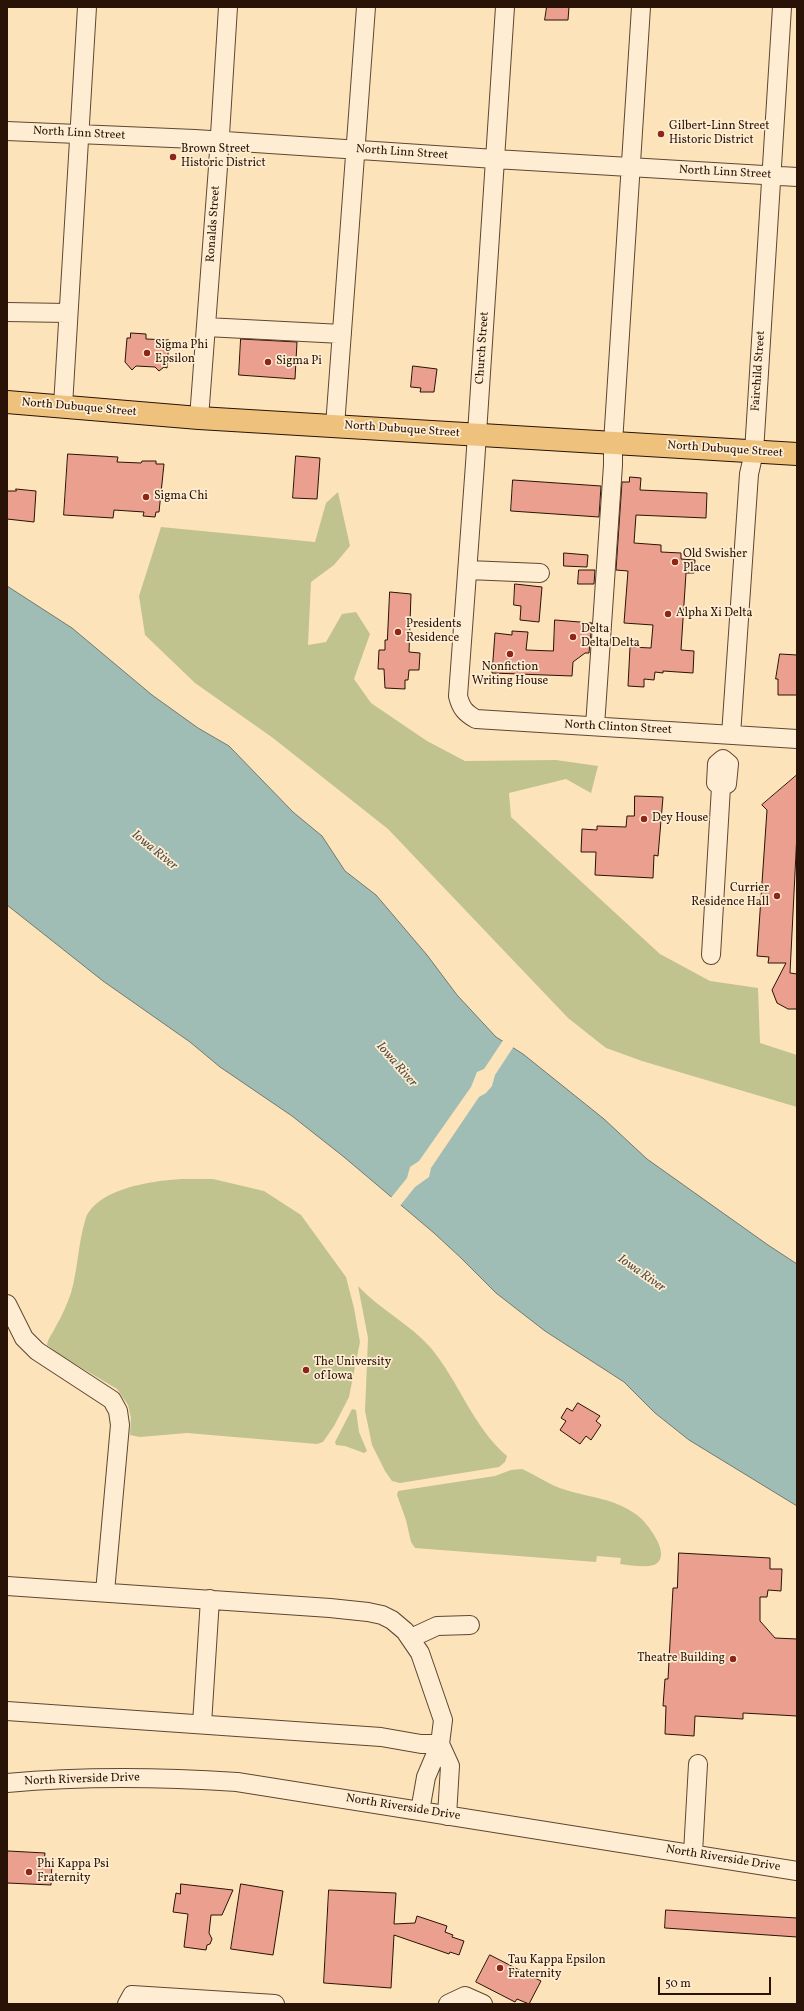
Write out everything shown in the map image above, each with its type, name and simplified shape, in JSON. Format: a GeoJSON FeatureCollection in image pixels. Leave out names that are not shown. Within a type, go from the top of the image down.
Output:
{"type":"FeatureCollection","features":[{"type":"Feature","properties":{"kind":"main road","name":"North Dubuque Street"},"geometry":{"type":"LineString","coordinates":[[7,402],[199,418],[797,454]]}},
{"type":"Feature","properties":{"kind":"street"},"geometry":{"type":"LineString","coordinates":[[63,406],[78,135],[87,7]]}},
{"type":"Feature","properties":{"kind":"street","name":"Ronalds Street"},"geometry":{"type":"LineString","coordinates":[[199,418],[220,141],[228,7]]}},
{"type":"Feature","properties":{"kind":"street"},"geometry":{"type":"LineString","coordinates":[[335,426],[366,7]]}},
{"type":"Feature","properties":{"kind":"street","name":"Church Street"},"geometry":{"type":"LineString","coordinates":[[459,690],[505,7]]}},
{"type":"Feature","properties":{"kind":"street"},"geometry":{"type":"LineString","coordinates":[[595,726],[613,465],[613,443],[641,7]]}},
{"type":"Feature","properties":{"kind":"street","name":"Fairchild Street"},"geometry":{"type":"LineString","coordinates":[[711,955],[721,787],[727,784],[729,764],[723,759],[728,734],[749,474],[754,452],[782,7]]}},
{"type":"Feature","properties":{"kind":"street","name":"North Linn Street"},"geometry":{"type":"LineString","coordinates":[[7,131],[220,141],[797,177]]}},
{"type":"Feature","properties":{"kind":"street"},"geometry":{"type":"LineString","coordinates":[[7,312],[68,313]]}},
{"type":"Feature","properties":{"kind":"street"},"geometry":{"type":"LineString","coordinates":[[206,327],[342,334]]}},
{"type":"Feature","properties":{"kind":"street"},"geometry":{"type":"LineString","coordinates":[[468,570],[540,573]]}},
{"type":"Feature","properties":{"kind":"street","name":"North Clinton Street"},"geometry":{"type":"LineString","coordinates":[[459,690],[458,696],[461,707],[467,714],[476,719],[797,738]]}},
{"type":"Feature","properties":{"kind":"street"},"geometry":{"type":"LineString","coordinates":[[7,1304],[24,1338],[37,1351],[112,1400],[118,1411],[120,1425],[105,1592]]}},
{"type":"Feature","properties":{"kind":"street"},"geometry":{"type":"LineString","coordinates":[[7,1586],[210,1599],[368,1612],[382,1615],[392,1620],[411,1638],[420,1653],[443,1720],[440,1744],[426,1777],[420,1811]]}},
{"type":"Feature","properties":{"kind":"street"},"geometry":{"type":"LineString","coordinates":[[202,1724],[210,1599]]}},
{"type":"Feature","properties":{"kind":"street"},"geometry":{"type":"LineString","coordinates":[[411,1638],[437,1626],[470,1625]]}},
{"type":"Feature","properties":{"kind":"street"},"geometry":{"type":"LineString","coordinates":[[7,1711],[381,1737],[421,1744],[440,1744]]}},
{"type":"Feature","properties":{"kind":"street"},"geometry":{"type":"LineString","coordinates":[[440,1744],[450,1766],[447,1816]]}},
{"type":"Feature","properties":{"kind":"street"},"geometry":{"type":"LineString","coordinates":[[693,1853],[698,1764]]}},
{"type":"Feature","properties":{"kind":"street","name":"North Riverside Drive"},"geometry":{"type":"LineString","coordinates":[[7,1783],[104,1777],[149,1777],[237,1782],[797,1870]]}},
{"type":"Feature","properties":{"kind":"street"},"geometry":{"type":"LineString","coordinates":[[448,2004],[465,1996],[483,2004]]}},
{"type":"Feature","properties":{"kind":"street"},"geometry":{"type":"LineString","coordinates":[[129,1999],[275,2004]]}},
{"type":"Feature","properties":{"kind":"green space"},"geometry":{"type":"Polygon","coordinates":[[[338,492],[350,546],[334,565],[311,582],[308,645],[326,642],[342,614],[356,612],[370,634],[354,679],[371,703],[427,741],[465,761],[556,760],[598,766],[591,793],[566,779],[509,793],[511,817],[660,954],[710,981],[758,988],[760,1043],[797,1055],[797,1107],[642,1061],[606,1048],[568,1018],[388,829],[273,738],[195,683],[145,635],[139,596],[161,527],[315,542],[326,503],[338,492]]]}},
{"type":"Feature","properties":{"kind":"green space"},"geometry":{"type":"Polygon","coordinates":[[[213,1179],[264,1191],[301,1215],[346,1277],[354,1308],[360,1342],[349,1397],[334,1426],[323,1442],[317,1444],[187,1433],[140,1437],[130,1435],[131,1418],[128,1405],[117,1389],[60,1355],[47,1345],[71,1293],[85,1221],[91,1210],[100,1201],[113,1193],[127,1188],[158,1181],[213,1179]]]}},
{"type":"Feature","properties":{"kind":"green space"},"geometry":{"type":"Polygon","coordinates":[[[358,1286],[375,1302],[413,1331],[430,1347],[449,1374],[484,1431],[507,1456],[505,1462],[499,1467],[400,1483],[392,1481],[385,1471],[372,1445],[365,1411],[368,1338],[358,1286]]]}},
{"type":"Feature","properties":{"kind":"green space"},"geometry":{"type":"Polygon","coordinates":[[[352,1409],[356,1410],[359,1432],[367,1451],[364,1453],[345,1446],[336,1445],[335,1442],[352,1409]]]}},
{"type":"Feature","properties":{"kind":"green space"},"geometry":{"type":"Polygon","coordinates":[[[522,1469],[560,1488],[611,1502],[628,1509],[637,1515],[647,1525],[657,1540],[661,1555],[659,1561],[654,1565],[641,1566],[620,1564],[621,1558],[597,1556],[596,1562],[415,1548],[411,1542],[406,1520],[397,1495],[398,1491],[495,1476],[511,1470],[522,1469]]]}},
{"type":"Feature","properties":{"kind":"water","name":"Iowa River"},"geometry":{"type":"Polygon","coordinates":[[[7,586],[72,628],[152,695],[198,728],[229,746],[293,812],[322,836],[345,871],[376,895],[427,955],[457,995],[496,1037],[523,1054],[604,1119],[647,1159],[797,1264],[797,1506],[689,1440],[655,1413],[624,1382],[545,1331],[496,1293],[434,1233],[344,1157],[292,1116],[220,1067],[190,1042],[103,981],[7,905],[7,586]]]}},
{"type":"Feature","properties":{"kind":"pier"},"geometry":{"type":"Polygon","coordinates":[[[504,1039],[514,1046],[495,1075],[492,1086],[486,1093],[479,1097],[431,1168],[429,1177],[415,1187],[399,1207],[390,1199],[407,1178],[410,1167],[419,1161],[471,1087],[477,1072],[484,1069],[504,1039]]]}},
{"type":"Feature","properties":{"kind":"building"},"geometry":{"type":"Polygon","coordinates":[[[547,7],[569,7],[568,20],[545,20],[547,7]]]}},
{"type":"Feature","properties":{"kind":"building","name":"Sigma Phi Epsilon"},"geometry":{"type":"Polygon","coordinates":[[[131,333],[146,334],[146,339],[169,340],[167,368],[164,367],[159,371],[155,367],[136,366],[132,370],[125,362],[127,338],[130,338],[131,333]]]}},
{"type":"Feature","properties":{"kind":"building","name":"Sigma Pi"},"geometry":{"type":"Polygon","coordinates":[[[241,339],[297,342],[295,379],[239,375],[241,339]]]}},
{"type":"Feature","properties":{"kind":"building"},"geometry":{"type":"Polygon","coordinates":[[[413,366],[437,369],[434,392],[420,392],[421,388],[411,387],[413,366]]]}},
{"type":"Feature","properties":{"kind":"building"},"geometry":{"type":"Polygon","coordinates":[[[68,454],[118,457],[117,462],[141,463],[142,461],[156,461],[156,464],[164,464],[159,512],[156,512],[155,517],[143,516],[144,512],[114,510],[113,518],[64,515],[68,454]]]}},
{"type":"Feature","properties":{"kind":"building"},"geometry":{"type":"Polygon","coordinates":[[[296,456],[320,458],[317,499],[293,498],[296,456]]]}},
{"type":"Feature","properties":{"kind":"building"},"geometry":{"type":"Polygon","coordinates":[[[630,477],[641,478],[640,490],[707,493],[706,518],[636,515],[634,543],[661,545],[661,552],[681,553],[681,559],[695,560],[694,573],[686,573],[681,650],[694,651],[693,673],[663,671],[663,673],[655,672],[654,680],[644,679],[644,687],[628,686],[630,647],[651,648],[653,625],[624,623],[628,571],[616,570],[622,482],[629,482],[630,477]]]}},
{"type":"Feature","properties":{"kind":"building"},"geometry":{"type":"Polygon","coordinates":[[[513,480],[601,486],[599,517],[511,511],[513,480]]]}},
{"type":"Feature","properties":{"kind":"building"},"geometry":{"type":"Polygon","coordinates":[[[16,489],[36,491],[34,522],[7,519],[7,491],[16,491],[16,489]]]}},
{"type":"Feature","properties":{"kind":"building"},"geometry":{"type":"Polygon","coordinates":[[[564,553],[588,555],[587,567],[564,566],[564,553]]]}},
{"type":"Feature","properties":{"kind":"building"},"geometry":{"type":"Polygon","coordinates":[[[579,570],[595,570],[594,584],[578,584],[579,570]]]}},
{"type":"Feature","properties":{"kind":"building"},"geometry":{"type":"Polygon","coordinates":[[[515,584],[542,587],[539,622],[520,620],[521,606],[514,605],[515,584]]]}},
{"type":"Feature","properties":{"kind":"building","name":"Presidents Residence"},"geometry":{"type":"Polygon","coordinates":[[[390,592],[411,594],[409,652],[420,653],[419,670],[409,670],[408,680],[405,680],[405,689],[385,688],[384,669],[378,669],[379,650],[385,650],[385,640],[387,640],[390,592]]]}},
{"type":"Feature","properties":{"kind":"building"},"geometry":{"type":"Polygon","coordinates":[[[555,620],[592,623],[589,653],[585,653],[573,662],[572,676],[492,673],[495,633],[512,635],[512,631],[528,632],[526,650],[553,651],[555,620]]]}},
{"type":"Feature","properties":{"kind":"building"},"geometry":{"type":"Polygon","coordinates":[[[780,654],[797,655],[797,695],[778,695],[778,679],[776,679],[780,654]]]}},
{"type":"Feature","properties":{"kind":"building","name":"Currier Residence Hall"},"geometry":{"type":"Polygon","coordinates":[[[797,775],[797,833],[790,973],[797,974],[797,1009],[788,1009],[777,1003],[772,990],[786,963],[768,963],[769,957],[757,956],[767,810],[762,805],[797,775]]]}},
{"type":"Feature","properties":{"kind":"building"},"geometry":{"type":"Polygon","coordinates":[[[635,796],[663,797],[658,856],[654,855],[653,878],[595,875],[596,852],[581,852],[582,829],[597,830],[597,826],[626,827],[627,816],[634,816],[635,796]]]}},
{"type":"Feature","properties":{"kind":"building"},"geometry":{"type":"Polygon","coordinates":[[[578,1403],[600,1416],[596,1421],[601,1425],[591,1440],[586,1436],[580,1444],[560,1430],[566,1421],[561,1418],[567,1408],[572,1411],[578,1403]]]}},
{"type":"Feature","properties":{"kind":"building","name":"Theatre Building"},"geometry":{"type":"Polygon","coordinates":[[[679,1553],[770,1558],[770,1569],[782,1569],[781,1591],[768,1590],[767,1597],[760,1597],[760,1621],[775,1638],[797,1639],[797,1716],[743,1713],[743,1719],[695,1716],[694,1736],[665,1734],[666,1706],[663,1706],[665,1679],[668,1679],[673,1588],[677,1588],[679,1553]]]}},
{"type":"Feature","properties":{"kind":"building","name":"Phi Kappa Psi Fraternity"},"geometry":{"type":"Polygon","coordinates":[[[8,1851],[45,1853],[44,1861],[52,1861],[51,1885],[7,1883],[8,1851]]]}},
{"type":"Feature","properties":{"kind":"building"},"geometry":{"type":"Polygon","coordinates":[[[181,1884],[233,1890],[222,1915],[211,1915],[209,1933],[212,1939],[210,1944],[207,1945],[206,1950],[184,1947],[188,1914],[173,1912],[176,1893],[180,1894],[181,1884]]]}},
{"type":"Feature","properties":{"kind":"building"},"geometry":{"type":"Polygon","coordinates":[[[241,1884],[283,1891],[273,1955],[231,1949],[241,1884]]]}},
{"type":"Feature","properties":{"kind":"building"},"geometry":{"type":"Polygon","coordinates":[[[329,1890],[396,1893],[394,1924],[415,1923],[417,1916],[447,1926],[445,1932],[453,1935],[452,1937],[464,1941],[459,1955],[450,1952],[449,1954],[394,1935],[391,1988],[324,1983],[329,1890]]]}},
{"type":"Feature","properties":{"kind":"building"},"geometry":{"type":"Polygon","coordinates":[[[666,1910],[797,1918],[797,1937],[665,1928],[666,1910]]]}},
{"type":"Feature","properties":{"kind":"building","name":"Tau Kappa Epsilon Fraternity"},"geometry":{"type":"Polygon","coordinates":[[[490,1955],[541,1981],[529,2004],[517,1999],[515,2002],[476,1982],[490,1955]]]}},
{"type":"Feature","properties":{"kind":"place","name":"Gilbert-Linn Street Historic District"},"geometry":{"type":"Point","coordinates":[661,134]}},
{"type":"Feature","properties":{"kind":"place","name":"Brown Street Historic District"},"geometry":{"type":"Point","coordinates":[173,157]}},
{"type":"Feature","properties":{"kind":"place","name":"Sigma Phi Epsilon"},"geometry":{"type":"Point","coordinates":[147,353]}},
{"type":"Feature","properties":{"kind":"place","name":"Sigma Pi"},"geometry":{"type":"Point","coordinates":[268,362]}},
{"type":"Feature","properties":{"kind":"place","name":"Sigma Chi"},"geometry":{"type":"Point","coordinates":[146,497]}},
{"type":"Feature","properties":{"kind":"place","name":"Old Swisher Place"},"geometry":{"type":"Point","coordinates":[675,562]}},
{"type":"Feature","properties":{"kind":"place","name":"Alpha Xi Delta"},"geometry":{"type":"Point","coordinates":[668,614]}},
{"type":"Feature","properties":{"kind":"place","name":"Presidents Residence"},"geometry":{"type":"Point","coordinates":[398,632]}},
{"type":"Feature","properties":{"kind":"place","name":"Delta Delta Delta"},"geometry":{"type":"Point","coordinates":[573,637]}},
{"type":"Feature","properties":{"kind":"place","name":"Nonfiction Writing House"},"geometry":{"type":"Point","coordinates":[510,654]}},
{"type":"Feature","properties":{"kind":"place","name":"Dey House"},"geometry":{"type":"Point","coordinates":[644,819]}},
{"type":"Feature","properties":{"kind":"place","name":"Currier Residence Hall"},"geometry":{"type":"Point","coordinates":[777,896]}},
{"type":"Feature","properties":{"kind":"place","name":"The University of Iowa"},"geometry":{"type":"Point","coordinates":[306,1370]}},
{"type":"Feature","properties":{"kind":"place","name":"Theatre Building"},"geometry":{"type":"Point","coordinates":[733,1659]}},
{"type":"Feature","properties":{"kind":"place","name":"Phi Kappa Psi Fraternity"},"geometry":{"type":"Point","coordinates":[29,1872]}},
{"type":"Feature","properties":{"kind":"place","name":"Tau Kappa Epsilon Fraternity"},"geometry":{"type":"Point","coordinates":[500,1968]}}]}
